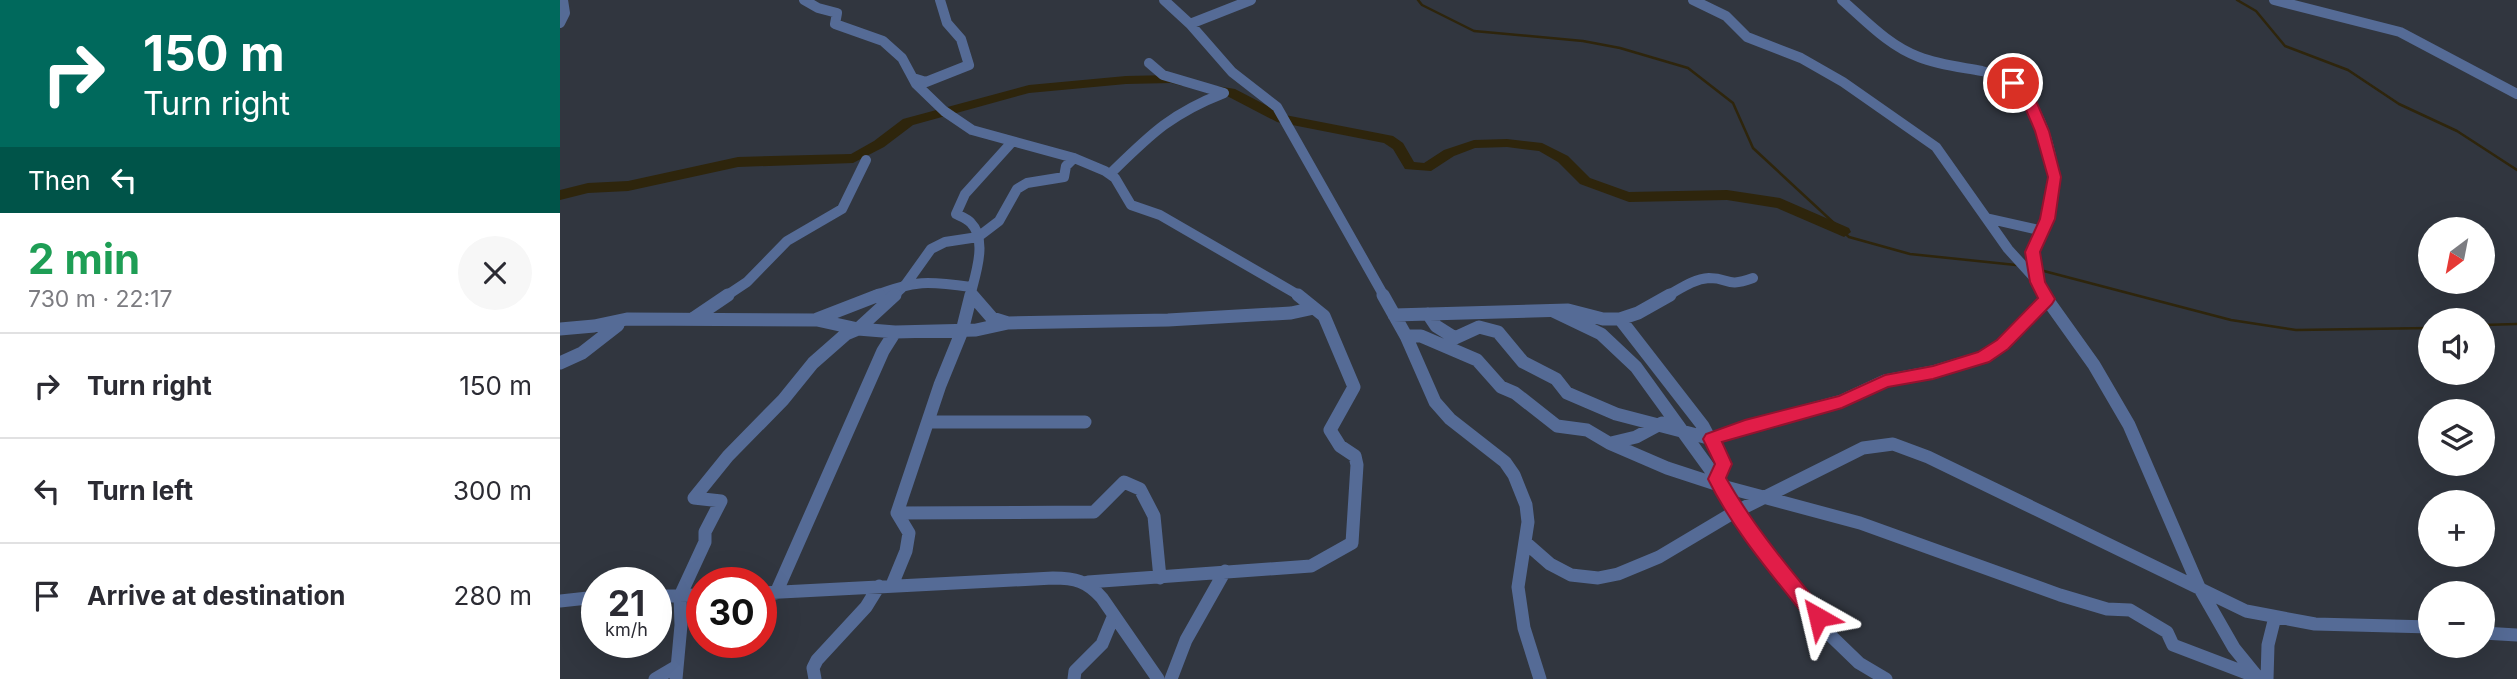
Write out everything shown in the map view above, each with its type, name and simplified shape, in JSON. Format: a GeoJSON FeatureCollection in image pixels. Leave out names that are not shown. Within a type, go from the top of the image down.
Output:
{"type":"FeatureCollection","features":[{"type":"Feature","properties":{"kind":"street"},"geometry":{"type":"LineString","coordinates":[[560,23],[565,13],[563,0]]}},
{"type":"Feature","properties":{"kind":"street"},"geometry":{"type":"LineString","coordinates":[[777,593],[1054,578],[1088,582],[1311,566],[1352,543],[1357,465],[1355,456],[1334,442],[1329,435],[1331,425],[1352,395],[1354,387],[1324,316],[1294,291],[1247,262],[1160,215],[1131,205],[1110,174],[1074,158],[987,136],[961,123],[944,111],[911,76],[902,58],[883,41],[835,24],[837,13],[818,8],[804,0]]}},
{"type":"Feature","properties":{"kind":"street"},"geometry":{"type":"LineString","coordinates":[[911,76],[926,82],[969,65],[961,39],[947,23],[940,0]]}},
{"type":"Feature","properties":{"kind":"street"},"geometry":{"type":"LineString","coordinates":[[1164,0],[1190,24],[1232,72],[1277,107],[1406,336],[1435,402],[1450,419],[1505,462],[1514,475],[1526,505],[1526,542],[1518,587],[1524,628],[1540,679]]}},
{"type":"Feature","properties":{"kind":"street"},"geometry":{"type":"LineString","coordinates":[[1190,24],[1251,0]]}},
{"type":"Feature","properties":{"kind":"street"},"geometry":{"type":"LineString","coordinates":[[1693,0],[1726,16],[1746,37],[1815,65],[1936,147],[2008,249],[2038,282],[2100,375],[2130,427],[2224,631],[2261,678]]}},
{"type":"Feature","properties":{"kind":"street"},"geometry":{"type":"LineString","coordinates":[[1842,0],[1909,53],[1941,65],[1998,77],[2024,91],[2042,131],[2054,177],[2043,230],[2033,252],[2038,282]]}},
{"type":"Feature","properties":{"kind":"street"},"geometry":{"type":"LineString","coordinates":[[2274,0],[2400,32],[2517,94]]}},
{"type":"Feature","properties":{"kind":"street"},"geometry":{"type":"LineString","coordinates":[[1110,174],[1144,139],[1162,126],[1198,102],[1224,93],[1163,75],[1149,64]]}},
{"type":"Feature","properties":{"kind":"street"},"geometry":{"type":"LineString","coordinates":[[811,675],[832,641],[886,586],[906,551],[909,533],[897,513],[962,331],[979,260],[978,237],[972,223],[956,214],[965,194],[1013,142]]}},
{"type":"Feature","properties":{"kind":"street"},"geometry":{"type":"LineString","coordinates":[[654,679],[676,672],[681,625],[680,596],[705,542],[705,532],[722,501],[694,498],[728,456],[783,400],[813,363],[845,334],[858,329],[906,284],[925,255],[937,245],[978,237],[999,221],[1021,186],[1064,177],[1066,166],[1074,158]]}},
{"type":"Feature","properties":{"kind":"street"},"geometry":{"type":"LineString","coordinates":[[694,318],[747,282],[787,241],[842,209],[866,160]]}},
{"type":"Feature","properties":{"kind":"street"},"geometry":{"type":"LineString","coordinates":[[1986,218],[2043,230]]}},
{"type":"Feature","properties":{"kind":"street"},"geometry":{"type":"LineString","coordinates":[[1394,315],[1568,310],[1603,319],[1620,320],[1638,313],[1695,280],[1712,278],[1734,285],[1754,278]]}},
{"type":"Feature","properties":{"kind":"street"},"geometry":{"type":"LineString","coordinates":[[817,320],[906,284],[931,281],[971,290],[992,318],[1007,323]]}},
{"type":"Feature","properties":{"kind":"street"},"geometry":{"type":"LineString","coordinates":[[1428,314],[1436,326],[1455,338],[1479,327],[1498,332],[1523,362],[1556,379],[1567,393],[1616,414],[1712,439],[1745,427],[1842,401],[1885,381],[1933,372],[1983,357],[2002,345],[2047,299]]}},
{"type":"Feature","properties":{"kind":"street"},"geometry":{"type":"LineString","coordinates":[[560,329],[593,325],[601,328],[627,319],[694,318],[817,320],[858,329],[895,332],[962,331],[1007,323],[1168,320],[1291,313],[1314,308]]}},
{"type":"Feature","properties":{"kind":"street"},"geometry":{"type":"LineString","coordinates":[[1553,311],[1610,340],[1636,367],[1720,483],[1736,512],[1830,635],[1859,663],[1886,679]]}},
{"type":"Feature","properties":{"kind":"street"},"geometry":{"type":"LineString","coordinates":[[560,363],[582,353],[627,319]]}},
{"type":"Feature","properties":{"kind":"street"},"geometry":{"type":"LineString","coordinates":[[1620,320],[1712,439],[1723,464],[1720,483]]}},
{"type":"Feature","properties":{"kind":"street"},"geometry":{"type":"LineString","coordinates":[[777,576],[883,351],[895,332]]}},
{"type":"Feature","properties":{"kind":"street"},"geometry":{"type":"LineString","coordinates":[[1406,336],[1421,336],[1477,360],[1501,387],[1514,393],[1557,426],[1587,430],[1609,443],[1667,468],[1905,538],[1997,575],[2107,609],[2130,610],[2167,632],[2173,645],[2261,678]]}},
{"type":"Feature","properties":{"kind":"street"},"geometry":{"type":"LineString","coordinates":[[1609,443],[1636,437],[1672,418]]}},
{"type":"Feature","properties":{"kind":"street"},"geometry":{"type":"LineString","coordinates":[[928,422],[1086,422]]}},
{"type":"Feature","properties":{"kind":"street"},"geometry":{"type":"LineString","coordinates":[[1526,542],[1548,564],[1578,578],[1607,577],[1640,566],[1736,512],[1872,445],[1887,443],[1902,445],[2246,611],[2274,621],[2299,625],[2418,627]]}},
{"type":"Feature","properties":{"kind":"street"},"geometry":{"type":"LineString","coordinates":[[897,513],[1094,512],[1124,482],[1140,489],[1154,516],[1160,578]]}},
{"type":"Feature","properties":{"kind":"street"},"geometry":{"type":"LineString","coordinates":[[1171,679],[1186,640],[1225,571]]}},
{"type":"Feature","properties":{"kind":"street"},"geometry":{"type":"LineString","coordinates":[[1088,582],[1096,588],[1138,645],[1158,679]]}},
{"type":"Feature","properties":{"kind":"street"},"geometry":{"type":"LineString","coordinates":[[672,596],[686,596]]}},
{"type":"Feature","properties":{"kind":"street"},"geometry":{"type":"LineString","coordinates":[[560,601],[581,599]]}},
{"type":"Feature","properties":{"kind":"street"},"geometry":{"type":"LineString","coordinates":[[1073,679],[1075,671],[1102,644],[1114,615]]}},
{"type":"Feature","properties":{"kind":"street"},"geometry":{"type":"LineString","coordinates":[[2261,678],[2274,621]]}},
{"type":"Feature","properties":{"kind":"street"},"geometry":{"type":"LineString","coordinates":[[2495,634],[2517,635]]}},
{"type":"Feature","properties":{"kind":"waterway"},"geometry":{"type":"LineString","coordinates":[[1418,0],[1422,5],[1474,31],[1583,41],[1620,48],[1688,68],[1733,103],[1753,148],[1849,237],[1910,254],[2016,265]]}},
{"type":"Feature","properties":{"kind":"waterway"},"geometry":{"type":"LineString","coordinates":[[2237,0],[2256,11],[2285,46],[2348,70],[2399,104],[2457,131],[2517,170]]}},
{"type":"Feature","properties":{"kind":"waterway"},"geometry":{"type":"LineString","coordinates":[[560,195],[588,188],[628,186],[738,162],[853,158],[879,144],[908,122],[1029,89],[1126,80],[1171,79],[1182,82]]}},
{"type":"Feature","properties":{"kind":"waterway"},"geometry":{"type":"LineString","coordinates":[[1210,89],[1230,92],[1282,119],[1388,139],[1398,146],[1410,166],[1426,168],[1449,153],[1474,144],[1507,143],[1542,147],[1563,159],[1585,181],[1629,197],[1727,195],[1780,203],[1844,232]]}},
{"type":"Feature","properties":{"kind":"waterway"},"geometry":{"type":"LineString","coordinates":[[2040,270],[2231,320],[2296,330],[2418,328]]}},
{"type":"Feature","properties":{"kind":"waterway"},"geometry":{"type":"LineString","coordinates":[[2495,325],[2517,324]]}},
{"type":"Feature","properties":{"kind":"route"},"geometry":{"type":"LineString","coordinates":[[1818,617],[1760,547],[1736,512],[1717,479],[1723,464],[1712,439],[1745,427],[1842,401],[1885,381],[1933,372],[1983,357],[2002,345],[2047,299],[2038,282],[2033,252],[2034,244],[2048,219],[2054,177],[2042,131],[2027,96],[2013,83]]}}]}
